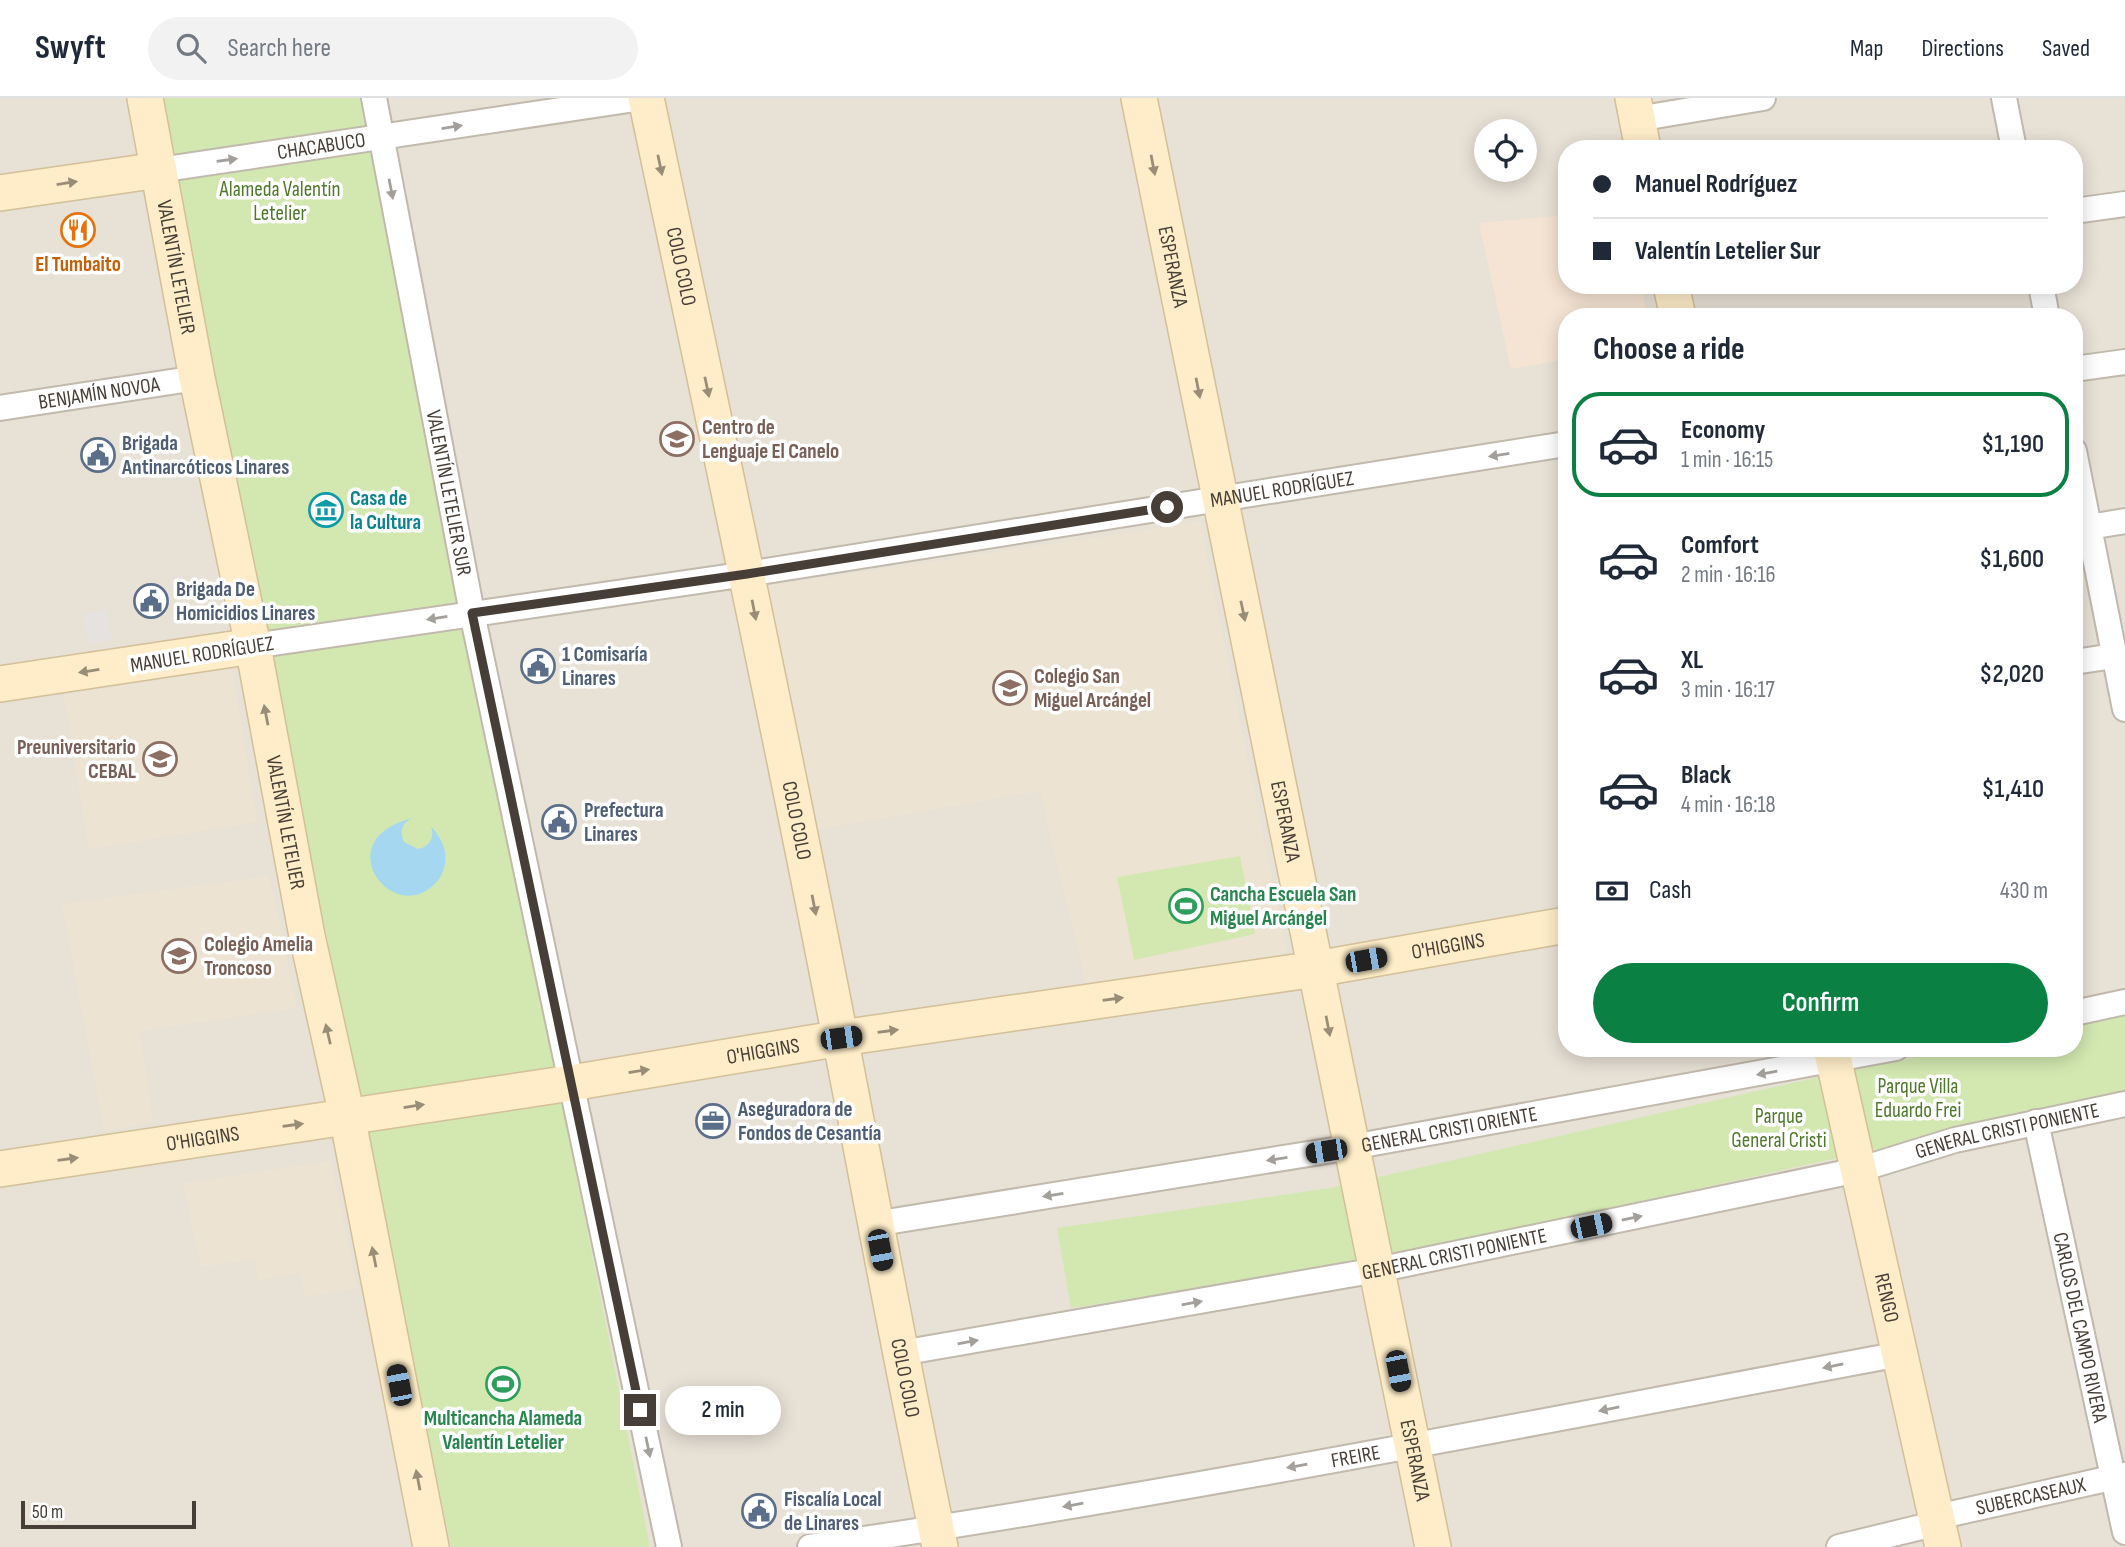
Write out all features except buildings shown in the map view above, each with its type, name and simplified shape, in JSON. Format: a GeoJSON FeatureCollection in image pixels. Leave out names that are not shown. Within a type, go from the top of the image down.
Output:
{"type":"FeatureCollection","features":[{"type":"Feature","properties":{"kind":"street","name":"VALENTÍN LETELIER"},"geometry":{"type":"LineString","coordinates":[[145,98],[307,936],[347,1116],[431,1547]]}},
{"type":"Feature","properties":{"kind":"street","name":"VALENTÍN LETELIER SUR"},"geometry":{"type":"LineString","coordinates":[[374,98],[472,613],[668,1547]]}},
{"type":"Feature","properties":{"kind":"street","name":"CHACABUCO"},"geometry":{"type":"LineString","coordinates":[[0,193],[644,98]]}},
{"type":"Feature","properties":{"kind":"street","name":"COLO COLO"},"geometry":{"type":"LineString","coordinates":[[644,98],[747,574],[938,1538]]}},
{"type":"Feature","properties":{"kind":"street","name":"ESPERANZA"},"geometry":{"type":"LineString","coordinates":[[1139,98],[1433,1547]]}},
{"type":"Feature","properties":{"kind":"street"},"geometry":{"type":"LineString","coordinates":[[1638,122],[1763,98]]}},
{"type":"Feature","properties":{"kind":"street"},"geometry":{"type":"LineString","coordinates":[[2004,98],[2012,140]]}},
{"type":"Feature","properties":{"kind":"street"},"geometry":{"type":"LineString","coordinates":[[2083,210],[2125,204]]}},
{"type":"Feature","properties":{"kind":"street"},"geometry":{"type":"LineString","coordinates":[[2083,368],[2125,362]]}},
{"type":"Feature","properties":{"kind":"street","name":"BENJAMÍN NOVOA"},"geometry":{"type":"LineString","coordinates":[[0,408],[197,378]]}},
{"type":"Feature","properties":{"kind":"street","name":"MANUEL RODRÍGUEZ"},"geometry":{"type":"LineString","coordinates":[[0,684],[747,574],[1558,445]]}},
{"type":"Feature","properties":{"kind":"street"},"geometry":{"type":"LineString","coordinates":[[2083,496],[2125,709]]}},
{"type":"Feature","properties":{"kind":"street"},"geometry":{"type":"LineString","coordinates":[[2089,527],[2125,521]]}},
{"type":"Feature","properties":{"kind":"street"},"geometry":{"type":"LineString","coordinates":[[2083,664],[2119,670]]}},
{"type":"Feature","properties":{"kind":"street","name":"O'HIGGINS"},"geometry":{"type":"LineString","coordinates":[[0,1168],[571,1083],[841,1038],[1316,969],[1558,926]]}},
{"type":"Feature","properties":{"kind":"street"},"geometry":{"type":"LineString","coordinates":[[2083,1011],[2125,1002]]}},
{"type":"Feature","properties":{"kind":"street","name":"GENERAL CRISTI ORIENTE"},"geometry":{"type":"LineString","coordinates":[[874,1224],[1352,1147],[1823,1057]]}},
{"type":"Feature","properties":{"kind":"street","name":"RENGO"},"geometry":{"type":"LineString","coordinates":[[1833,1057],[1939,1529]]}},
{"type":"Feature","properties":{"kind":"street","name":"GENERAL CRISTI PONIENTE"},"geometry":{"type":"LineString","coordinates":[[901,1353],[1377,1270],[1858,1170],[1955,1140],[2125,1104]]}},
{"type":"Feature","properties":{"kind":"street","name":"CARLOS DEL CAMPO RIVERA"},"geometry":{"type":"LineString","coordinates":[[2036,1122],[2119,1477],[2125,1532]]}},
{"type":"Feature","properties":{"kind":"street","name":"FREIRE"},"geometry":{"type":"LineString","coordinates":[[810,1547],[938,1538],[1900,1354]]}},
{"type":"Feature","properties":{"kind":"street","name":"SUBERCASEAUX"},"geometry":{"type":"LineString","coordinates":[[1839,1547],[1939,1529],[2119,1477]]}},
{"type":"Feature","properties":{"kind":"shaded area"},"geometry":{"type":"Polygon","coordinates":[[[0,98],[2125,98],[2125,1547],[0,1547],[0,98]]]}},
{"type":"Feature","properties":{"kind":"shaded area"},"geometry":{"type":"Polygon","coordinates":[[[1558,216],[1558,294],[1643,294],[1645,308],[1558,308],[1558,360],[1511,369],[1479,223],[1558,216]]]}},
{"type":"Feature","properties":{"kind":"shaded area","name":"Colegio San Miguel Arcángel"},"geometry":{"type":"Polygon","coordinates":[[[1200,522],[1287,954],[1087,989],[1040,791],[814,830],[766,586],[1200,522]]]}},
{"type":"Feature","properties":{"kind":"shaded area"},"geometry":{"type":"Polygon","coordinates":[[[107,610],[112,640],[88,644],[83,614],[107,610]]]}},
{"type":"Feature","properties":{"kind":"shaded area","name":"Preuniversitario CEBAL"},"geometry":{"type":"Polygon","coordinates":[[[232,668],[257,822],[89,849],[64,695],[232,668]]]}},
{"type":"Feature","properties":{"kind":"shaded area","name":"Colegio Amelia Troncoso"},"geometry":{"type":"Polygon","coordinates":[[[269,876],[297,1008],[140,1031],[153,1122],[104,1131],[62,904],[269,876]]]}},
{"type":"Feature","properties":{"kind":"shaded area"},"geometry":{"type":"Polygon","coordinates":[[[331,1161],[357,1288],[305,1297],[300,1273],[258,1280],[254,1259],[201,1267],[183,1183],[331,1161]]]}},
{"type":"Feature","properties":{"kind":"green space","name":"Alameda Valentín Letelier"},"geometry":{"type":"Polygon","coordinates":[[[156,98],[363,98],[650,1547],[451,1547],[156,98]]]}},
{"type":"Feature","properties":{"kind":"green space","name":"Cancha Escuela San Miguel Arcángel"},"geometry":{"type":"Polygon","coordinates":[[[1240,856],[1255,934],[1134,960],[1117,877],[1240,856]]]}},
{"type":"Feature","properties":{"kind":"green space","name":"Parque Villa Eduardo Frei"},"geometry":{"type":"Polygon","coordinates":[[[2125,1014],[2125,1093],[1871,1151],[1854,1070],[1917,1057],[2083,1057],[2083,1023],[2125,1014]]]}},
{"type":"Feature","properties":{"kind":"green space","name":"Parque General Cristi"},"geometry":{"type":"Polygon","coordinates":[[[1827,1075],[1842,1157],[1348,1266],[1071,1308],[1057,1228],[1330,1188],[1827,1075]]]}},
{"type":"Feature","properties":{"kind":"water"},"geometry":{"type":"Polygon","coordinates":[[[413,818],[402,827],[404,842],[418,849],[425,846],[432,838],[431,826],[444,847],[445,865],[440,878],[430,888],[414,895],[398,894],[384,886],[374,873],[370,858],[374,842],[388,828],[413,818]]]}},
{"type":"Feature","properties":{"kind":"place","name":"El Tumbaito"},"geometry":{"type":"Point","coordinates":[78,230]}},
{"type":"Feature","properties":{"kind":"place","name":"Centro de Lenguaje El Canelo"},"geometry":{"type":"Point","coordinates":[677,439]}},
{"type":"Feature","properties":{"kind":"place","name":"Brigada Antinarcóticos Linares"},"geometry":{"type":"Point","coordinates":[98,455]}},
{"type":"Feature","properties":{"kind":"place","name":"Casa de la Cultura"},"geometry":{"type":"Point","coordinates":[326,510]}},
{"type":"Feature","properties":{"kind":"place","name":"Brigada De Homicidios Linares"},"geometry":{"type":"Point","coordinates":[151,601]}},
{"type":"Feature","properties":{"kind":"place","name":"1 Comisaría Linares"},"geometry":{"type":"Point","coordinates":[538,666]}},
{"type":"Feature","properties":{"kind":"place","name":"Colegio San Miguel Arcángel"},"geometry":{"type":"Point","coordinates":[1010,688]}},
{"type":"Feature","properties":{"kind":"place","name":"Preuniversitario CEBAL"},"geometry":{"type":"Point","coordinates":[160,759]}},
{"type":"Feature","properties":{"kind":"place","name":"Prefectura Linares"},"geometry":{"type":"Point","coordinates":[559,822]}},
{"type":"Feature","properties":{"kind":"place","name":"Cancha Escuela San Miguel Arcángel"},"geometry":{"type":"Point","coordinates":[1186,906]}},
{"type":"Feature","properties":{"kind":"place","name":"Colegio Amelia Troncoso"},"geometry":{"type":"Point","coordinates":[179,956]}},
{"type":"Feature","properties":{"kind":"place","name":"Aseguradora de Fondos de Cesantía"},"geometry":{"type":"Point","coordinates":[713,1121]}},
{"type":"Feature","properties":{"kind":"place","name":"Multicancha Alameda Valentín Letelier"},"geometry":{"type":"Point","coordinates":[503,1384]}},
{"type":"Feature","properties":{"kind":"place","name":"Fiscalía Local de Linares"},"geometry":{"type":"Point","coordinates":[759,1511]}},
{"type":"Feature","properties":{"kind":"route"},"geometry":{"type":"LineString","coordinates":[[640,1410],[472,613],[747,574],[1167,507]]}}]}
